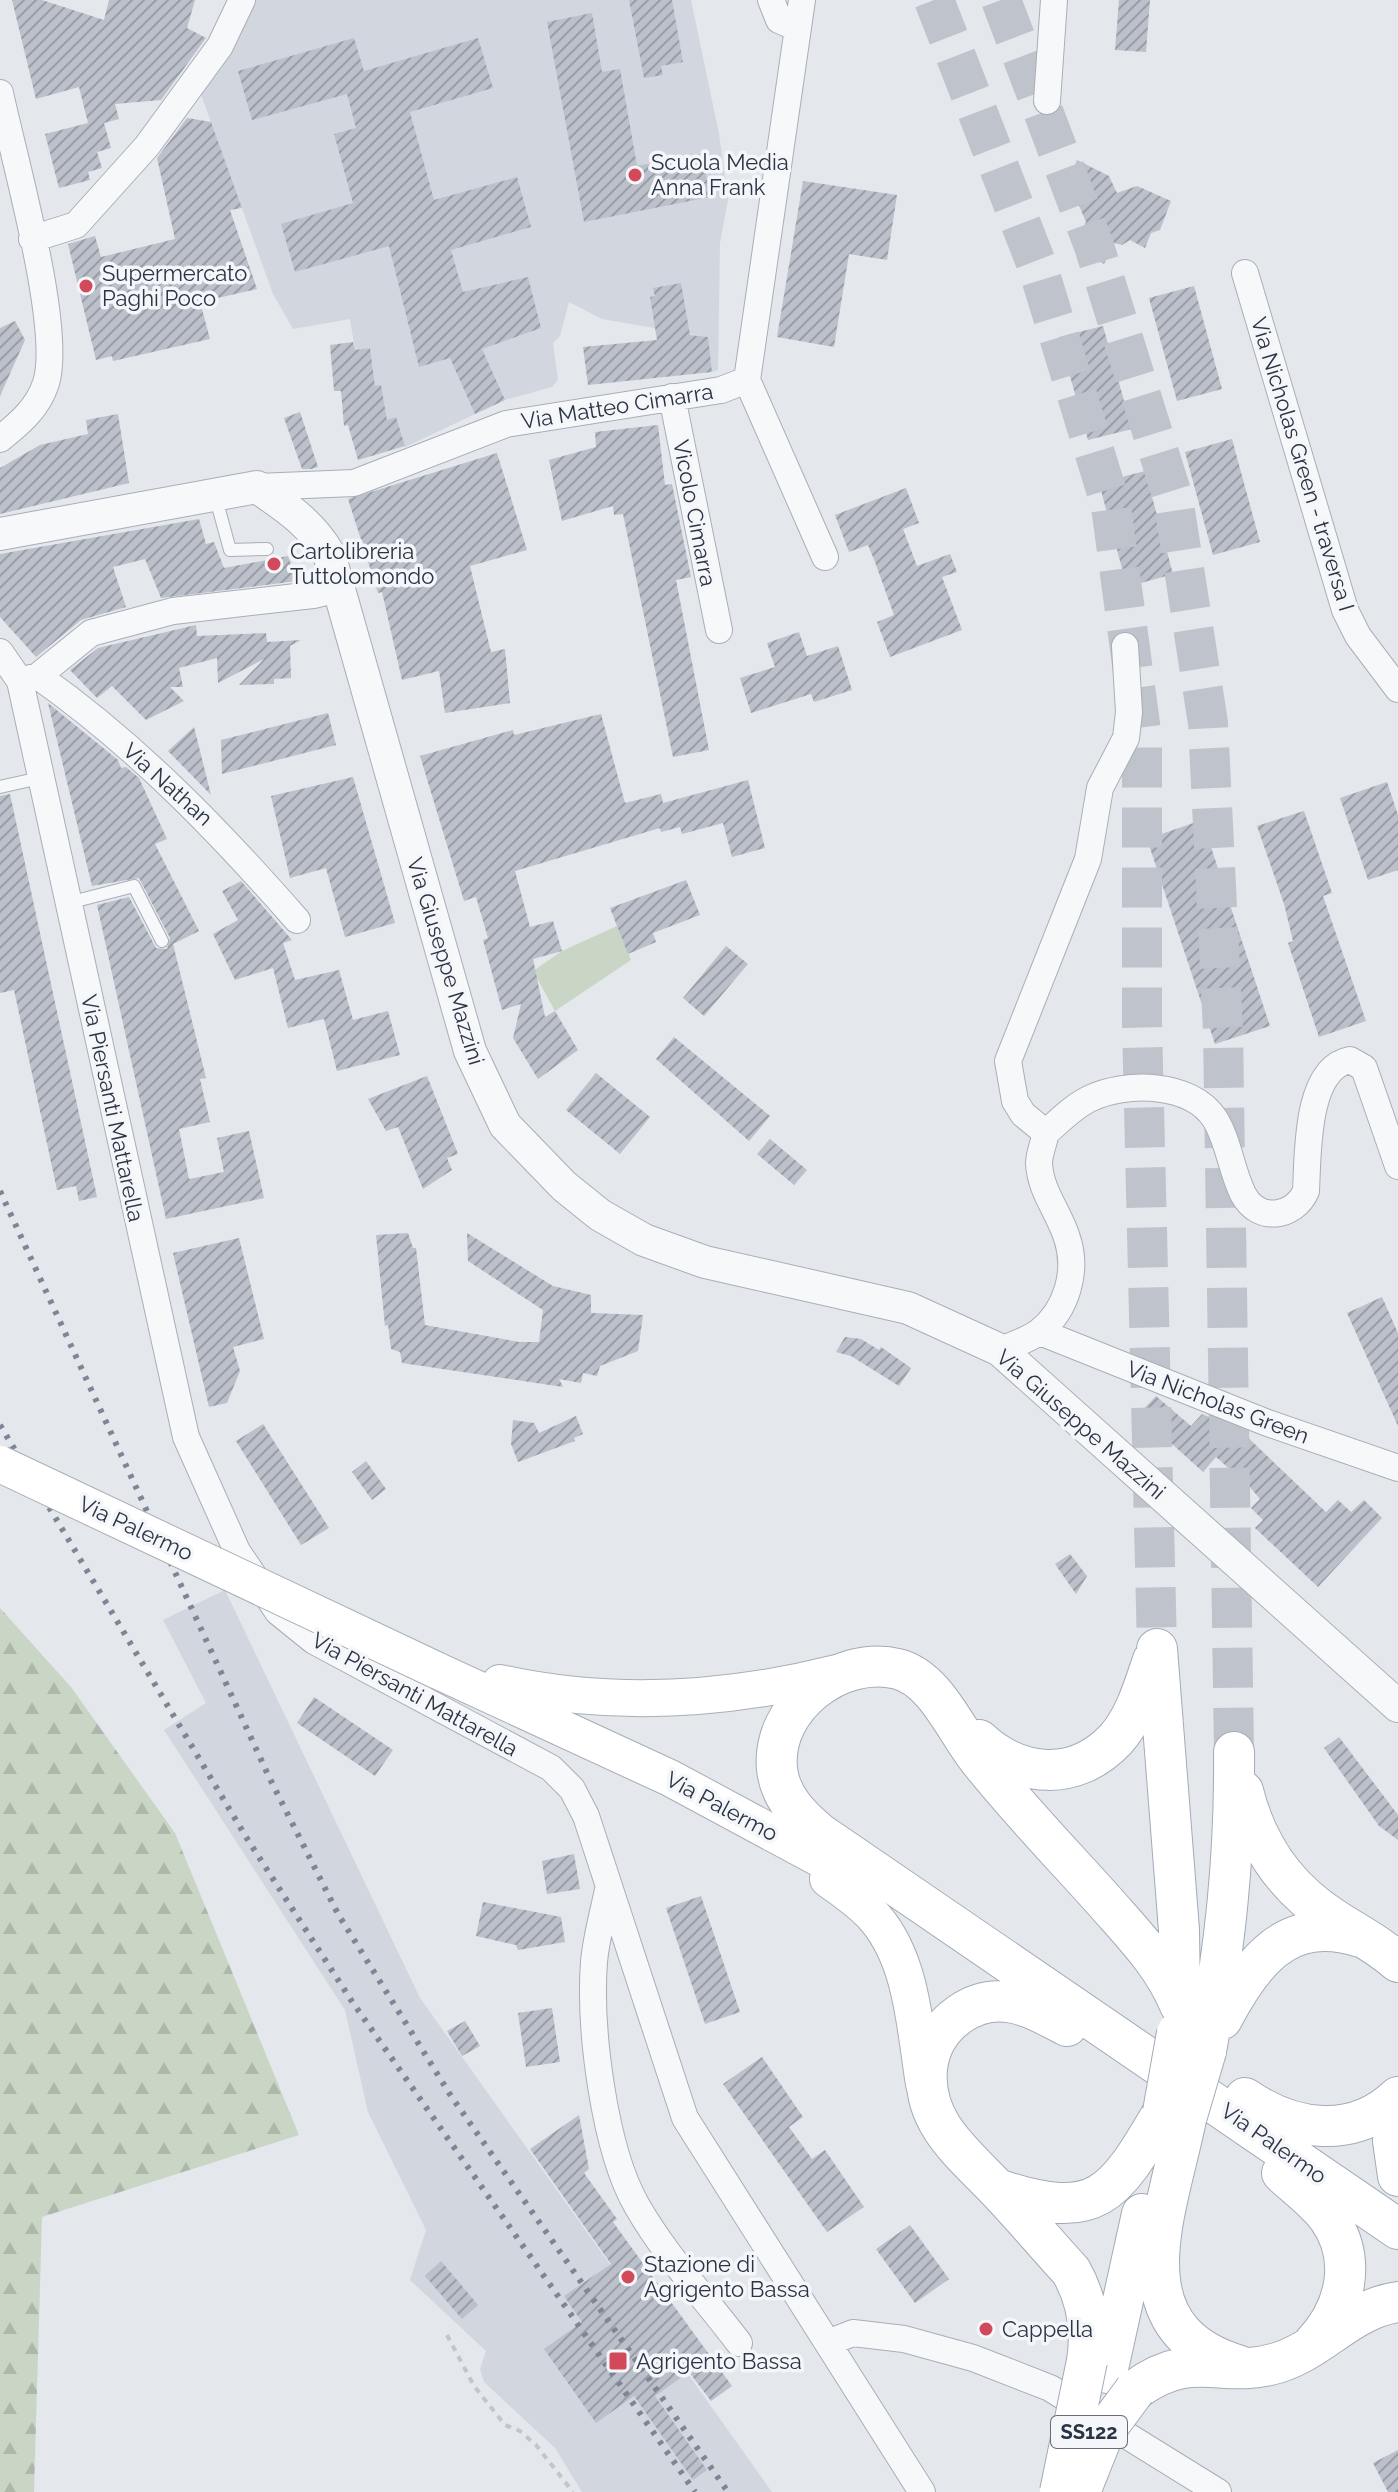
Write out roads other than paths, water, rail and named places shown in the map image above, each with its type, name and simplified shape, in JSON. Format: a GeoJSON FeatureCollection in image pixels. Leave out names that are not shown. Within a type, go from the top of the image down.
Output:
{"type":"FeatureCollection","features":[{"type":"Feature","properties":{"kind":"main road","name":"Via Palermo"},"geometry":{"type":"LineString","coordinates":[[0,1464],[670,1778],[987,1948],[1068,2001],[1182,2066],[1398,2229]]}},
{"type":"Feature","properties":{"kind":"main road"},"geometry":{"type":"LineString","coordinates":[[937,1701],[1001,1759],[1021,1768],[1046,1772],[1072,1768],[1097,1756],[1118,1737],[1136,1705],[1157,1649],[1179,1930],[1182,2066],[1161,2245],[1159,2288],[1171,2321],[1188,2342],[1211,2357],[1240,2366]]}},
{"type":"Feature","properties":{"kind":"main road"},"geometry":{"type":"LineString","coordinates":[[436,1670],[577,1697],[675,1699],[765,1690],[863,1666],[902,1670],[921,1681],[980,1761],[1157,1961],[1182,2066]]}},
{"type":"Feature","properties":{"kind":"main road"},"geometry":{"type":"LineString","coordinates":[[845,1671],[800,1703],[787,1723],[778,1745],[777,1771],[785,1794],[797,1814],[819,1833],[987,1948]]}},
{"type":"Feature","properties":{"kind":"main road"},"geometry":{"type":"LineString","coordinates":[[1080,2492],[1104,2432],[1110,2374],[1182,2066],[1226,1937],[1232,1874],[1234,1752],[1256,1829],[1286,1880],[1328,1915],[1385,1952]]}},
{"type":"Feature","properties":{"kind":"main road"},"geometry":{"type":"LineString","coordinates":[[732,1812],[849,1894],[876,1918],[894,1945],[904,1973],[926,2098],[941,2128],[960,2153],[1071,2271],[1081,2288],[1090,2340],[1110,2374]]}},
{"type":"Feature","properties":{"kind":"main road"},"geometry":{"type":"LineString","coordinates":[[996,2188],[1040,2203],[1062,2205],[1103,2193],[1120,2179],[1182,2066],[1247,1974],[1275,1947],[1298,1936],[1326,1932],[1350,1934],[1385,1952]]}},
{"type":"Feature","properties":{"kind":"main road"},"geometry":{"type":"LineString","coordinates":[[926,2098],[928,2058],[935,2040],[958,2015],[978,2004],[997,2000],[1021,2002],[1182,2066],[1326,2214],[1334,2226],[1344,2255],[1345,2286],[1333,2320],[1313,2344]]}},
{"type":"Feature","properties":{"kind":"main road"},"geometry":{"type":"LineString","coordinates":[[1068,2001],[1152,2031],[1262,2110],[1300,2123],[1325,2127],[1350,2125],[1375,2115],[1398,2097]]}},
{"type":"Feature","properties":{"kind":"main road"},"geometry":{"type":"LineString","coordinates":[[1398,2121],[1393,2141],[1398,2176]]}},
{"type":"Feature","properties":{"kind":"main road"},"geometry":{"type":"LineString","coordinates":[[1110,2374],[1173,2367],[1277,2363],[1365,2312],[1398,2302]]}},
{"type":"Feature","properties":{"kind":"main road"},"geometry":{"type":"LineString","coordinates":[[1060,2492],[1110,2374]]}},
{"type":"Feature","properties":{"kind":"main road","name":"SS122"},"geometry":{"type":"LineString","coordinates":[[1070,2492],[1110,2374]]}},
{"type":"Feature","properties":{"kind":"street"},"geometry":{"type":"LineString","coordinates":[[32,239],[76,225],[147,146],[220,46],[242,0]]}},
{"type":"Feature","properties":{"kind":"street"},"geometry":{"type":"LineString","coordinates":[[771,0],[779,20],[797,28]]}},
{"type":"Feature","properties":{"kind":"street"},"geometry":{"type":"LineString","coordinates":[[802,0],[747,380],[825,557]]}},
{"type":"Feature","properties":{"kind":"street"},"geometry":{"type":"LineString","coordinates":[[1047,101],[1054,0]]}},
{"type":"Feature","properties":{"kind":"street"},"geometry":{"type":"LineString","coordinates":[[0,93],[49,329],[50,363],[47,380],[35,406],[0,439]]}},
{"type":"Feature","properties":{"kind":"street","name":"Via Nicholas Green - traversa I"},"geometry":{"type":"LineString","coordinates":[[1245,273],[1345,610],[1358,636],[1398,689]]}},
{"type":"Feature","properties":{"kind":"street","name":"Via Matteo Cimarra"},"geometry":{"type":"LineString","coordinates":[[257,487],[354,483],[506,424],[721,390],[747,380]]}},
{"type":"Feature","properties":{"kind":"street","name":"Vicolo Cimarra"},"geometry":{"type":"LineString","coordinates":[[672,397],[719,630]]}},
{"type":"Feature","properties":{"kind":"street"},"geometry":{"type":"LineString","coordinates":[[0,534],[257,487]]}},
{"type":"Feature","properties":{"kind":"street","name":"Via Giuseppe Mazzini"},"geometry":{"type":"LineString","coordinates":[[257,487],[316,532],[329,554],[470,1051],[505,1125],[564,1186],[600,1215],[644,1240],[705,1262],[908,1308],[1000,1350],[1398,1706]]}},
{"type":"Feature","properties":{"kind":"street"},"geometry":{"type":"LineString","coordinates":[[29,679],[91,633],[173,611],[313,595],[339,589]]}},
{"type":"Feature","properties":{"kind":"street"},"geometry":{"type":"LineString","coordinates":[[1046,1133],[1023,1114],[1015,1101],[1008,1061],[1088,859],[1100,788],[1126,738],[1129,712],[1125,646]]}},
{"type":"Feature","properties":{"kind":"street","name":"Via Piersanti Mattarella"},"geometry":{"type":"LineString","coordinates":[[0,652],[29,679],[40,778],[186,1437],[237,1551],[278,1612],[314,1641],[562,1777],[580,1802],[685,2118],[830,2342],[922,2492]]}},
{"type":"Feature","properties":{"kind":"street","name":"Via Nathan"},"geometry":{"type":"LineString","coordinates":[[29,679],[90,713],[217,828],[297,920]]}},
{"type":"Feature","properties":{"kind":"street"},"geometry":{"type":"LineString","coordinates":[[1000,1350],[1040,1332],[1063,1304],[1071,1275],[1067,1236],[1046,1193],[1039,1162],[1046,1133],[1081,1103],[1099,1094],[1153,1088],[1174,1092],[1213,1115],[1248,1201],[1264,1212],[1283,1213],[1300,1204],[1306,1191],[1312,1107],[1333,1068],[1350,1060],[1364,1068],[1398,1166]]}},
{"type":"Feature","properties":{"kind":"street","name":"Via Nicholas Green"},"geometry":{"type":"LineString","coordinates":[[1040,1332],[1265,1422],[1398,1468]]}},
{"type":"Feature","properties":{"kind":"street"},"geometry":{"type":"LineString","coordinates":[[608,1886],[594,1961],[595,2025],[609,2126],[621,2174],[637,2206],[664,2246],[739,2343]]}},
{"type":"Feature","properties":{"kind":"street"},"geometry":{"type":"LineString","coordinates":[[830,2342],[853,2333],[904,2339],[973,2358],[1050,2388],[1218,2492]]}},
{"type":"Feature","properties":{"kind":"lane"},"geometry":{"type":"LineString","coordinates":[[215,495],[230,550],[267,549]]}},
{"type":"Feature","properties":{"kind":"lane"},"geometry":{"type":"LineString","coordinates":[[0,787],[40,778]]}},
{"type":"Feature","properties":{"kind":"lane"},"geometry":{"type":"LineString","coordinates":[[68,903],[134,886],[162,941]]}},
{"type":"Feature","properties":{"kind":"tunnel"},"geometry":{"type":"LineString","coordinates":[[934,0],[1038,268],[1111,506],[1142,739],[1142,1023],[1157,1649]]}},
{"type":"Feature","properties":{"kind":"tunnel"},"geometry":{"type":"LineString","coordinates":[[1001,0],[1094,246],[1173,498],[1208,723],[1223,1030],[1234,1752]]}},
{"type":"Feature","properties":{"kind":"railway"},"geometry":{"type":"LineString","coordinates":[[0,1191],[269,1777],[338,1914],[451,2096],[728,2492]]}},
{"type":"Feature","properties":{"kind":"railway"},"geometry":{"type":"LineString","coordinates":[[0,1425],[246,1837],[351,2000],[695,2492]]}},
{"type":"Feature","properties":{"kind":"place","name":"Scuola Media Anna Frank"},"geometry":{"type":"Point","coordinates":[635,175]}},
{"type":"Feature","properties":{"kind":"place","name":"Supermercato Paghi Poco"},"geometry":{"type":"Point","coordinates":[86,286]}},
{"type":"Feature","properties":{"kind":"place","name":"Cartolibreria Tuttolomondo"},"geometry":{"type":"Point","coordinates":[274,564]}},
{"type":"Feature","properties":{"kind":"place","name":"Stazione di Agrigento Bassa"},"geometry":{"type":"Point","coordinates":[628,2277]}},
{"type":"Feature","properties":{"kind":"place","name":"Cappella"},"geometry":{"type":"Point","coordinates":[986,2329]}},
{"type":"Feature","properties":{"kind":"place","name":"Agrigento Bassa"},"geometry":{"type":"Point","coordinates":[618,2361]}}]}
